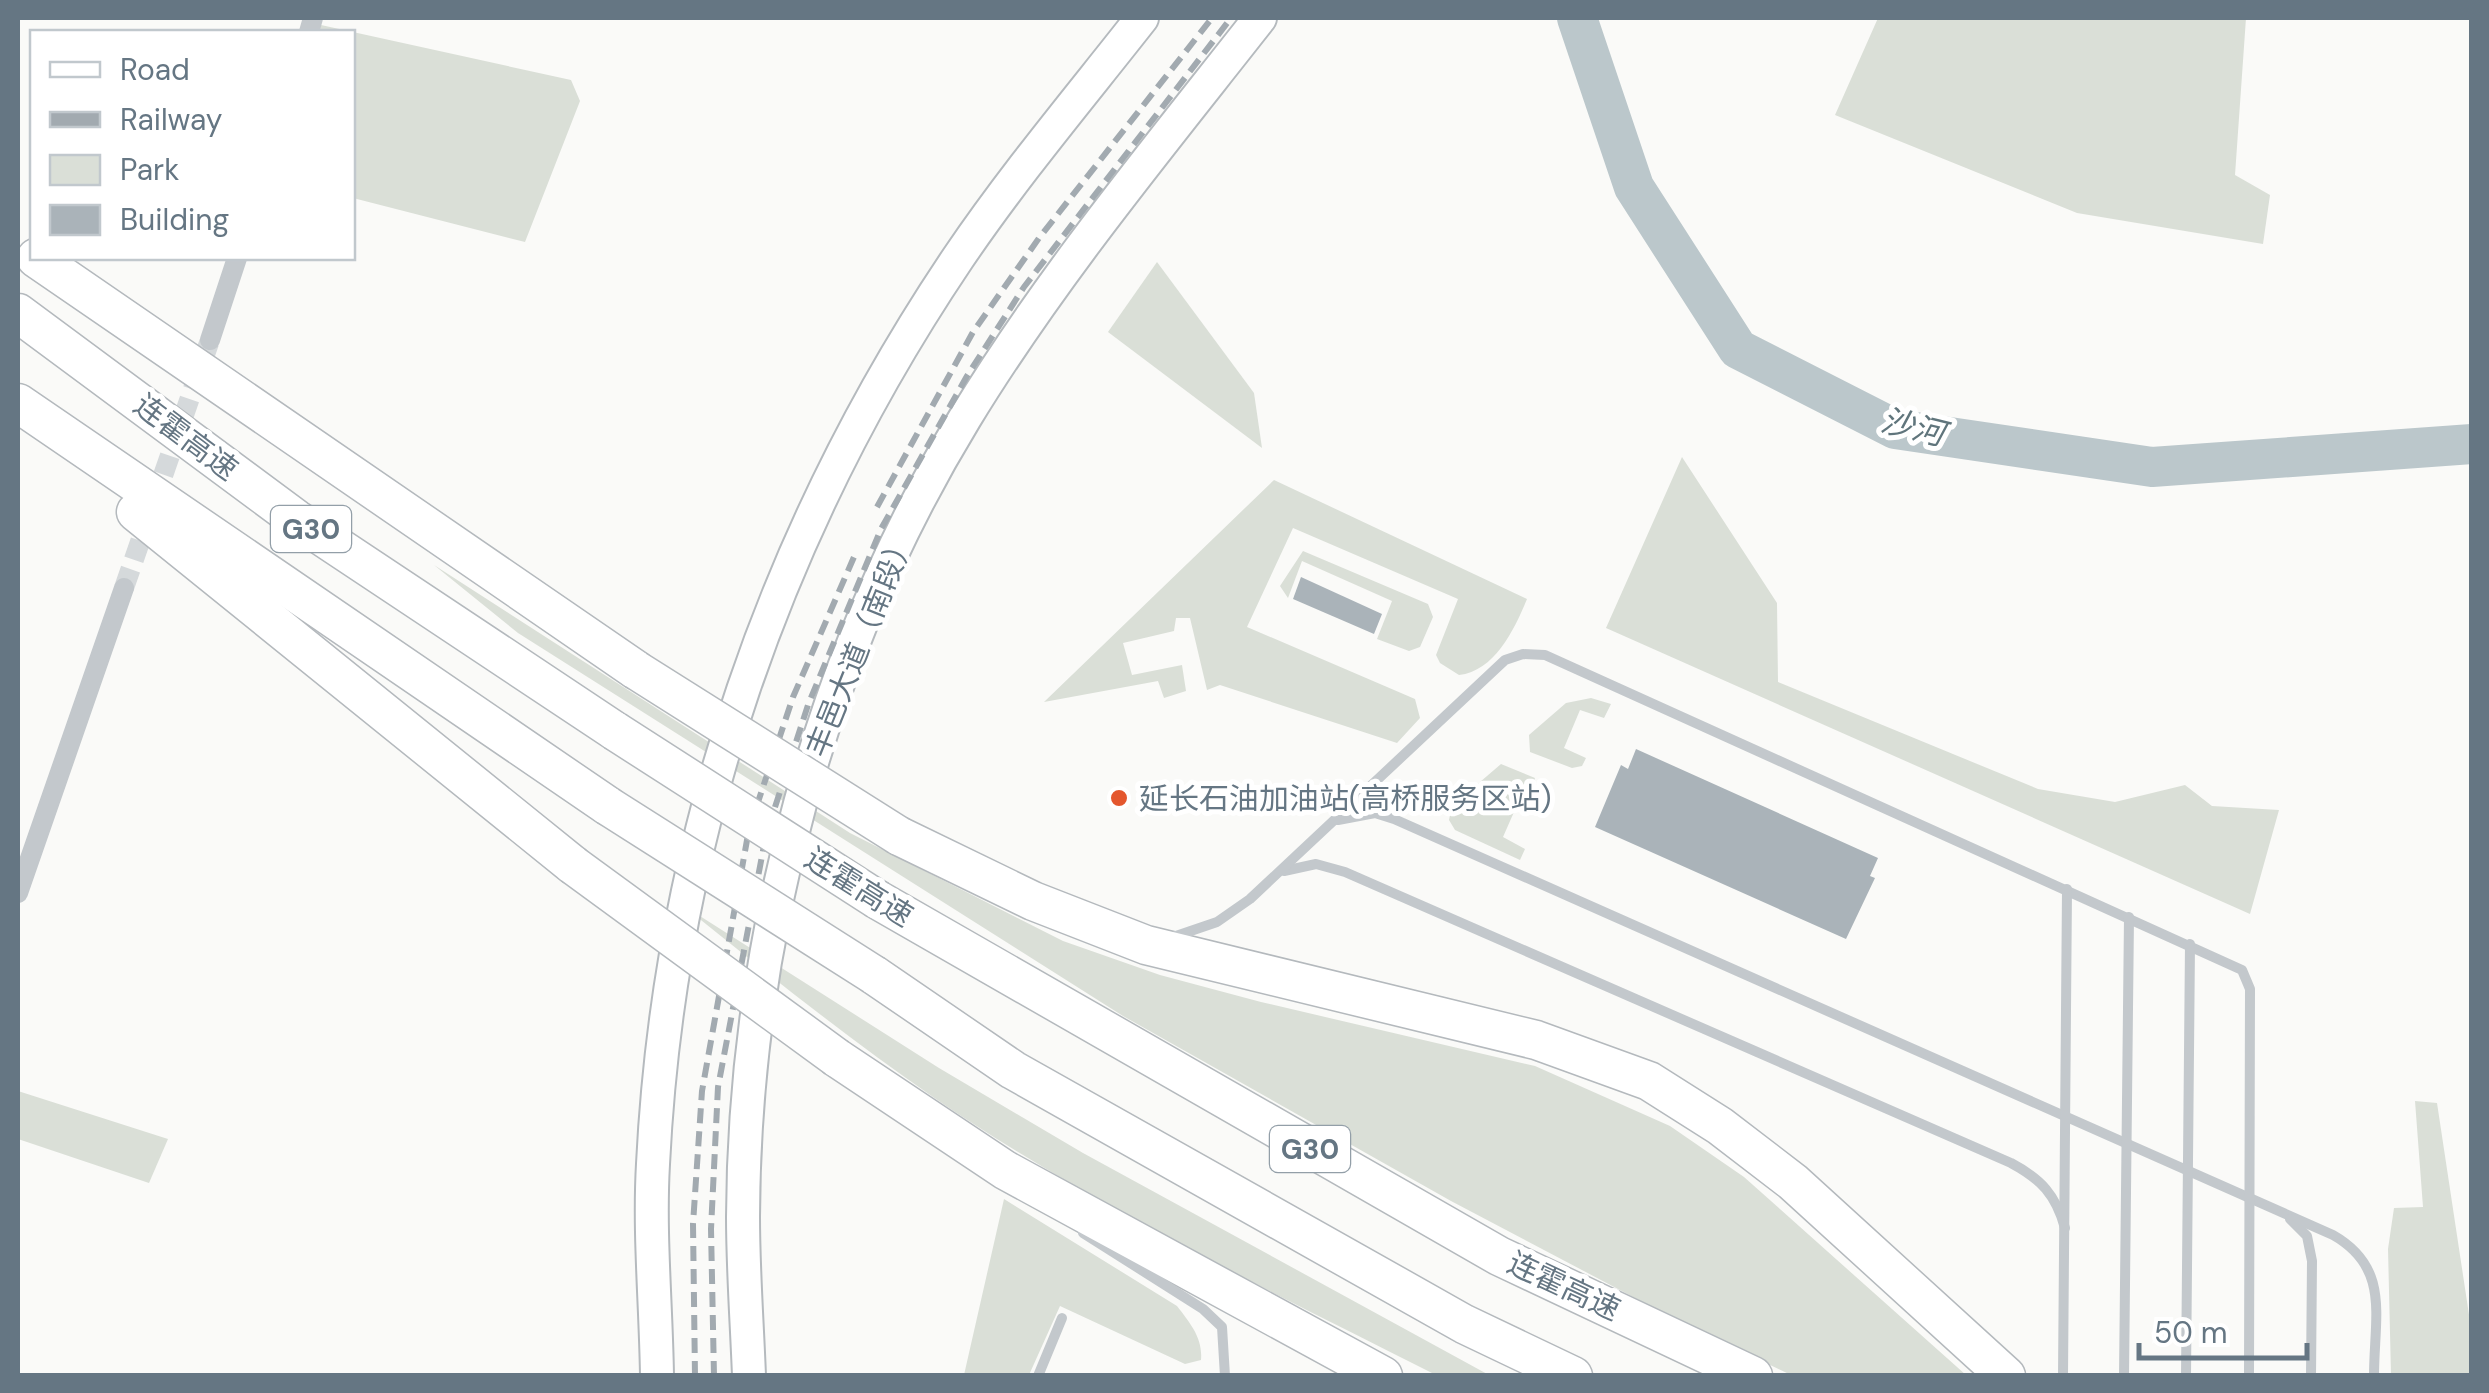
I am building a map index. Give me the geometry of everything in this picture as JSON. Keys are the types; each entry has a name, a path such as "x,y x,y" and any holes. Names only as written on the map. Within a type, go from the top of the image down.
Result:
{"highway":[{"path":"40,260 636,670 900,836 1033,901 1121,935 1536,1040 1650,1081 1720,1126 1792,1182 2006,1376"},
{"name":"连霍高速","path":"18,312 296,519 615,732 878,900 1499,1256 1753,1376"},
{"name":"G30","path":"18,402 608,806 874,975 1014,1070 1464,1324 1573,1376"},
{"path":"18,416 573,865 837,1058 964,1142 1264,1314 1383,1376"}],"main road":[{"path":"657,1376 653,1166 666,1020 712,777 769,614 815,504 907,339 1012,182 1142,18"},
{"name":"丰邑大道（南段）","path":"749,1376 743,1215 755,1046 782,869 823,728 919,499 964,420 1062,274 1251,30"}],"street":[{"path":"210,340 235,260"},
{"path":"18,894 124,588"}],"lane":[{"path":"1121,935 1160,940 1217,922 1282,871 1504,660 1523,654 1545,655 2242,970 2250,989 2249,1376"},
{"path":"1330,823 1352,814 1375,813 1394,819 2355,1248 2369,1264 2374,1285 2374,1376"},
{"path":"1282,871 1316,864 1345,872 2011,1163 2038,1177 2058,1203 2065,1228"},
{"path":"2063,1376 2066,889"},
{"path":"2124,1376 2129,916"},
{"path":"2186,1376 2190,944"},
{"path":"964,1142 991,1172 1047,1209"},
{"path":"2286,1215 2307,1236 2312,1261 2311,1376"},
{"path":"1075,1228 1203,1309 1222,1326 1225,1376"},
{"path":"1038,1376 1062,1318"}],"green space":[{"path":"1878,18 2246,18 2235,175 2270,195 2263,244 2077,213 1835,115"},
{"path":"355,32 571,80 580,101 525,242 355,199"},
{"path":"1157,262 1254,393 1262,448 1108,332"},
{"path":"1682,457 1777,603 1778,682 2038,789 2115,802 2185,785 2212,806 2279,810 2250,914 1606,628"},
{"path":"1274,480 1527,599 1502,646 1483,666 1459,675 1440,663 1436,655 1458,599 1293,528 1247,627 1415,699 1420,718 1397,743 1220,685 1207,690 1190,618 1176,618 1174,631 1123,643 1132,675 1182,665 1186,691 1164,698 1158,681 1044,702"},
{"path":"1303,551 1428,604 1433,617 1420,647 1409,651 1377,639 1392,601 1302,561 1288,598 1280,586"},
{"path":"434,565 850,833 1063,941 1160,975 1261,1002 1535,1066 1670,1126 1744,1177 1966,1375 1791,1375 1673,1318 1451,1201 1123,1016 518,633"},
{"path":"1591,698 1611,704 1604,718 1580,710 1564,748 1586,758 1582,766 1572,768 1530,752 1529,735 1566,703"},
{"path":"1501,764 1535,778 1531,789 1525,787 1503,837 1525,849 1520,860 1455,830 1449,820 1452,806"},
{"path":"681,904 939,1068 1083,1153 1489,1375 1436,1375 1180,1244 1054,1174 901,1074"},
{"path":"18,1091 168,1139 149,1183 18,1139"},
{"path":"2415,1101 2437,1103 2471,1328 2471,1375 2391,1375 2388,1249 2394,1208 2423,1207"},
{"path":"1004,1199 1177,1306 1198,1338 1201,1360 1185,1364 1060,1306 1029,1375 964,1375"}],"building":[{"path":"1301,577 1382,614 1374,634 1293,599"},
{"path":"1636,749 1878,858 1870,876 1875,878 1846,939 1595,827 1621,765 1628,769"}],"waterway":[{"name":"沙河","path":"1577,18 1634,187 1738,349 1895,429 2152,467 2472,444"}],"tunnel":[{"path":"124,588 210,340"}],"railway":[{"path":"877,507 973,332 1039,238 1212,18"},
{"path":"714,1376 711,1229 718,1087 766,835 808,705 881,529 967,376 1024,287 1231,18"},
{"path":"695,1376 693,1224 702,1091 749,829 793,697 854,557"}],"place":[{"name":"延长石油加油站(高桥服务区站)","path":"1119,798"}]}
